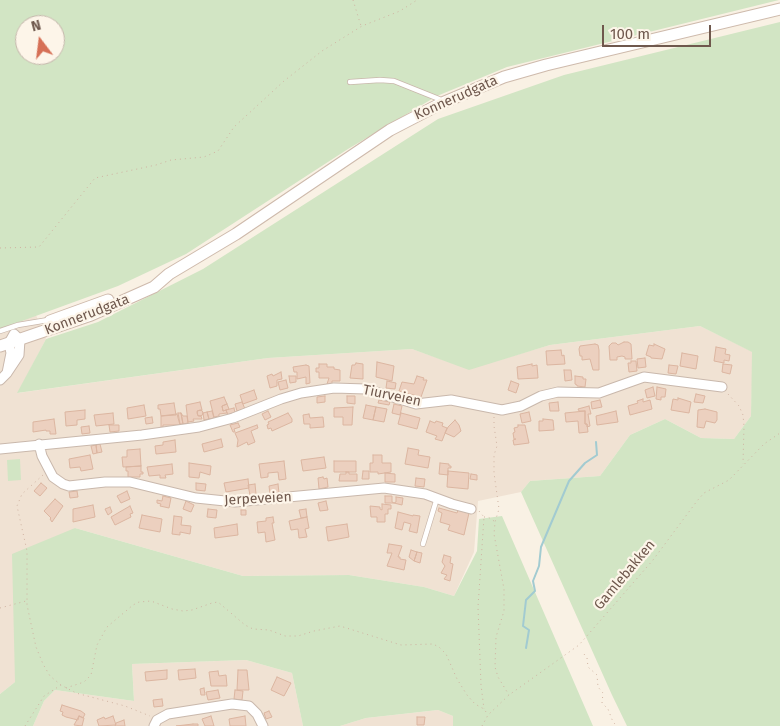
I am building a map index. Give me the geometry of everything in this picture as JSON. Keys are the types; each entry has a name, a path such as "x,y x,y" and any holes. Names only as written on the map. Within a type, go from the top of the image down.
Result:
{"main road":[{"name":"Konnerudgata","path":"9,340 113,306 154,286 169,274 236,234 390,130 442,103 504,77 546,65 780,9"},
{"name":"Konnerudgata","path":"9,340 169,274"}],"street":[{"path":"0,380 7,373 11,353 9,340"},
{"name":"Tiurveien","path":"0,450 199,427 233,418 300,393 334,388 366,390 416,404 451,400 507,410 541,396 558,392 599,393 644,377 722,387"},
{"path":"39,444 49,472"},
{"name":"Jerpeveien","path":"49,472 58,481 69,486 105,482 130,482 196,498 222,502 260,501 384,488 414,491 471,509"},
{"path":"156,723 168,714 239,704 253,709 263,726"}],"lane":[{"path":"350,82 380,80 394,82 439,99 442,103"},
{"path":"0,331 18,325 55,320"},
{"path":"423,544 437,498"}],"path":[{"path":"353,0 362,26"},
{"path":"0,248 39,247 95,178 171,160 204,157 218,150 234,127 284,81 322,51 362,26 400,12 417,0"},
{"path":"722,387 743,415 743,466"},
{"path":"495,409 494,426 497,446 494,455 494,473 499,509 494,534 504,589 503,619 496,637 496,667 498,677 509,695"},
{"name":"Gamlebakken","path":"482,726 488,715 509,695 579,645 653,560 704,493 729,480 764,444 780,432"},
{"path":"49,472 28,487 18,502 17,512 27,551 27,601 39,656 50,676 66,688 88,698 125,706 156,723"},
{"path":"488,715 484,708 478,630 479,575 484,517 488,517 495,522"},
{"path":"0,608 27,601"},
{"path":"66,688 84,682 91,675 97,646 107,627 133,605 139,602 151,601 183,611 218,602 253,629 270,630 285,636 298,636 340,626 401,645 433,644 446,654 457,679 467,695 475,704 484,708"},
{"path":"584,654 587,658 588,667 596,675 598,687 603,693 602,702 608,709 616,726"},
{"path":"24,726 44,696 61,685"}],"shaded area":[{"path":"36,315 46,339 18,393 268,358 412,349 469,369 550,345 700,326 753,352 751,416 734,439 701,438 665,419 630,435 600,476 530,481 521,492 478,501 474,552 454,596 424,587 349,575 243,576 75,528 15,638 15,682 0,694 0,329"},
{"path":"246,660 292,673 303,726 33,726 44,701 55,690 134,701 132,664"},
{"path":"438,710 453,716 453,726 340,726 366,718"}],"green space":[{"path":"0,0 779,0 507,67 437,96 348,149 186,254 118,286 0,329"},
{"path":"780,22 780,726 627,726 521,492 530,481 600,476 630,435 665,419 701,438 734,439 751,416 752,352 700,326 550,345 469,370 412,349 268,358 17,393 46,339 98,322 203,269 438,119 564,75"},
{"path":"20,459 21,480 8,481 7,460"},
{"path":"502,516 593,726 453,726 453,716 438,710 366,718 340,726 303,726 292,673 246,660 132,664 134,701 55,690 44,701 33,726 0,726 0,694 15,682 12,554 75,528 243,576 349,575 424,587 454,596 477,551 479,519"}],"building":[{"path":"624,342 631,344 632,359 625,359 622,356 617,357 617,360 610,360 609,346 612,343 618,345"},
{"path":"654,344 665,349 662,359 651,358 646,355 649,345 654,346"},
{"path":"598,345 599,350 599,370 593,370 590,359 582,360 582,356 580,356 580,346"},
{"path":"716,347 726,349 725,354 730,355 729,361 724,360 724,363 714,361"},
{"path":"561,350 562,356 564,355 565,364 547,365 546,351"},
{"path":"682,353 698,356 696,369 680,366"},
{"path":"645,358 646,367 638,368 637,359"},
{"path":"631,361 636,361 637,371 629,372 628,363 631,363"},
{"path":"377,362 394,366 392,381 376,377"},
{"path":"356,363 363,364 363,379 350,378 352,365"},
{"path":"319,364 327,364 327,367 334,367 334,369 340,370 340,381 332,381 332,384 327,384 329,378 319,378 319,372 316,372 316,368 319,368"},
{"path":"532,364 532,366 537,365 538,378 518,379 517,367"},
{"path":"723,364 732,365 730,374 722,372"},
{"path":"669,365 678,366 676,374 668,373"},
{"path":"309,366 310,383 306,384 306,377 297,379 297,372 294,372 293,367"},
{"path":"564,370 571,370 572,380 565,381"},
{"path":"281,372 282,379 277,380 277,386 270,388 267,376 272,374 273,376"},
{"path":"289,376 296,376 296,382 290,383"},
{"path":"417,376 427,380 421,397 399,391 402,382 414,384"},
{"path":"575,376 586,379 585,387 575,384"},
{"path":"286,380 288,388 280,390 278,382"},
{"path":"387,381 396,383 395,389 386,388"},
{"path":"511,381 519,384 516,393 508,390"},
{"path":"653,387 655,396 647,398 645,390"},
{"path":"657,387 666,389 665,397 661,397 661,400 656,399"},
{"path":"254,390 257,399 243,404 240,395"},
{"path":"696,394 705,396 703,403 694,402"},
{"path":"325,396 325,402 317,403 317,397"},
{"path":"347,396 355,396 355,404 347,403"},
{"path":"224,397 227,404 222,406 223,411 226,410 227,413 214,417 210,401"},
{"path":"678,398 691,402 689,413 671,410 673,399 678,400"},
{"path":"643,399 643,402 650,400 652,409 630,415 628,406 638,403 637,401"},
{"path":"379,400 390,402 389,405 378,403"},
{"path":"600,400 602,407 592,409 591,402"},
{"path":"200,402 202,410 197,411 198,416 201,416 202,419 193,419 194,421 188,422 186,405"},
{"path":"242,402 245,409 237,411 235,404"},
{"path":"558,402 559,411 550,411 549,403"},
{"path":"174,403 176,415 161,416 158,405"},
{"path":"227,404 229,409 223,411 222,406"},
{"path":"394,404 402,406 400,415 392,413"},
{"path":"144,405 146,416 128,419 127,408"},
{"path":"366,405 376,407 373,420 363,418"},
{"path":"589,406 591,414 588,414 590,426 587,427 587,424 585,424 585,411 579,411 578,409"},
{"path":"353,407 352,425 343,425 343,417 334,417 334,408"},
{"path":"376,407 387,409 384,422 373,420"},
{"path":"234,408 235,413 228,415 226,410"},
{"path":"705,409 717,412 717,420 715,423 706,421 704,428 697,427 698,410"},
{"path":"85,410 85,419 77,420 77,425 66,426 65,412"},
{"path":"200,410 203,413 200,416 197,413"},
{"path":"212,411 214,418 209,419 207,412"},
{"path":"268,411 271,417 265,420 262,414"},
{"path":"585,411 585,424 587,424 588,432 579,433 578,421 566,422 565,413"},
{"path":"616,411 618,422 597,425 596,416"},
{"path":"207,412 209,419 204,420 203,413"},
{"path":"529,412 531,421 522,423 520,414"},
{"path":"113,413 114,424 96,426 94,415"},
{"path":"178,413 181,413 183,424 180,424"},
{"path":"181,413 183,416 187,416 188,423 183,424"},
{"path":"288,413 292,422 272,431 271,428 268,429 268,422"},
{"path":"401,413 420,418 417,429 398,424"},
{"path":"177,414 180,425 163,425 161,428 161,416"},
{"path":"309,414 310,418 323,417 324,427 310,428 310,424 304,424 303,415"},
{"path":"152,417 153,423 146,424 145,418"},
{"path":"54,419 56,434 50,434 50,431 46,430 33,432 33,422"},
{"path":"543,419 553,420 554,430 539,431 539,421 543,421"},
{"path":"455,420 461,431 454,437 445,433"},
{"path":"430,421 443,423 442,426 447,428 442,441 435,439 437,436 426,432"},
{"path":"238,423 240,427 234,429 235,432 233,432 230,425"},
{"path":"109,425 119,425 119,431 110,432"},
{"path":"257,425 258,428 251,431 255,442 248,445 247,442 237,447 238,440 235,433"},
{"path":"518,425 525,425 529,443 514,445 513,440 516,439 514,439 514,428 518,427"},
{"path":"89,426 90,433 82,434 81,427"},
{"path":"221,439 223,447 204,452 202,444"},
{"path":"175,440 176,452 156,454 155,446 163,445 163,442"},
{"path":"100,444 102,452 97,453 96,445"},
{"path":"96,445 97,453 93,454 91,446"},
{"path":"408,448 419,450 418,455 430,457 428,468 405,464"},
{"path":"140,449 141,466 123,467 122,457 127,457 127,450"},
{"path":"90,455 93,469 81,471 80,467 70,468 69,459"},
{"path":"373,455 382,455 382,463 391,463 391,472 378,474 378,472 370,472 370,463 373,463"},
{"path":"324,457 326,468 303,471 301,460"},
{"path":"284,461 286,479 279,480 278,472 268,473 268,477 261,478 259,464"},
{"path":"334,461 356,461 356,472 334,472"},
{"path":"189,463 211,466 210,475 200,472 199,478 189,477"},
{"path":"440,463 451,466 451,468 448,468 448,475 439,474"},
{"path":"172,464 173,474 165,475 166,478 160,478 160,475 149,476 147,467"},
{"path":"141,466 143,474 140,474 140,477 128,477 126,467"},
{"path":"363,471 369,471 369,479 362,479"},
{"path":"448,471 469,473 468,489 447,487"},
{"path":"346,472 357,474 357,481 339,481 340,474 346,474"},
{"path":"385,473 395,474 395,482 385,482"},
{"path":"471,474 477,475 477,480 470,479"},
{"path":"323,477 324,479 327,478 328,487 319,489 318,478"},
{"path":"416,478 425,479 424,487 415,486"},
{"path":"248,479 249,488 226,492 224,483"},
{"path":"41,483 47,488 40,496 34,491"},
{"path":"196,483 206,484 205,491 196,490"},
{"path":"255,484 256,494 250,495 248,485"},
{"path":"278,484 279,493 270,494 269,486"},
{"path":"77,491 78,497 70,498 69,492"},
{"path":"127,491 130,499 121,503 117,496"},
{"path":"163,496 171,498 169,508 160,506 161,504 157,503 157,500 162,501"},
{"path":"385,496 392,496 392,502 394,503 385,503"},
{"path":"396,497 403,498 402,505 394,503 396,502"},
{"path":"55,499 63,506 52,522 51,518 44,511"},
{"path":"186,501 194,505 191,512 183,509"},
{"path":"326,501 328,510 320,511 318,503"},
{"path":"382,504 391,505 391,509 388,509 388,514 385,514 385,522 377,522 377,517 371,517 370,506 380,507 382,510"},
{"path":"93,505 95,517 73,522 73,509"},
{"path":"130,506 133,513 130,514 131,517 115,525 111,517"},
{"path":"110,507 112,512 108,515 105,509"},
{"path":"439,508 457,513 458,510 469,513 464,535 448,530 450,525 440,522 442,513 438,511"},
{"path":"208,509 217,510 216,518 207,517"},
{"path":"306,509 307,517 301,518 299,510"},
{"path":"241,510 246,510 246,515 241,515"},
{"path":"398,512 420,516 417,533 409,531 411,524 404,522 402,530 395,528"},
{"path":"142,515 162,519 160,532 139,528"},
{"path":"174,516 182,517 181,525 191,526 190,534 180,532 180,535 172,534"},
{"path":"273,517 274,523 272,523 275,540 266,542 265,532 258,533 257,522 266,521 266,518"},
{"path":"307,517 309,528 305,529 307,537 299,538 298,529 291,530 289,521"},
{"path":"237,524 238,535 215,538 214,528"},
{"path":"347,524 349,537 328,541 326,527"},
{"path":"389,544 402,546 398,557 406,560 404,570 387,566 392,553 387,553"},
{"path":"411,550 417,552 414,561 409,557"},
{"path":"417,552 422,553 420,563 414,561"},
{"path":"444,555 451,557 450,563 453,564 450,581 444,579 447,575 441,573 445,566 442,562"},
{"path":"195,669 196,678 179,680 178,670"},
{"path":"167,670 167,679 146,681 145,672"},
{"path":"238,670 247,670 249,690 237,690"},
{"path":"218,671 219,676 226,675 227,686 211,686 209,672"},
{"path":"277,677 291,683 284,696 271,690"},
{"path":"204,688 205,695 201,695 200,689"},
{"path":"218,690 220,698 208,700 206,692"},
{"path":"235,690 243,691 242,700 234,699"},
{"path":"162,699 163,706 154,707 153,700"},
{"path":"62,705 81,711 85,714 83,718 79,716 78,720 62,715 63,712 60,711"},
{"path":"269,711 272,717 266,719 264,713"},
{"path":"79,716 84,718 82,726 74,725"},
{"path":"113,716 116,725 99,726 97,720"},
{"path":"211,716 214,726 205,726 202,719"},
{"path":"245,716 246,726 230,726 229,719"},
{"path":"417,717 425,717 424,725 417,725"},
{"path":"124,720 125,726 115,726 116,723"},
{"path":"198,724 198,726 176,726"}],"waterway":[{"path":"526,648 529,630 523,626 526,600 535,591 533,581 539,566 541,547 569,481 585,463 597,455 596,442"}]}
